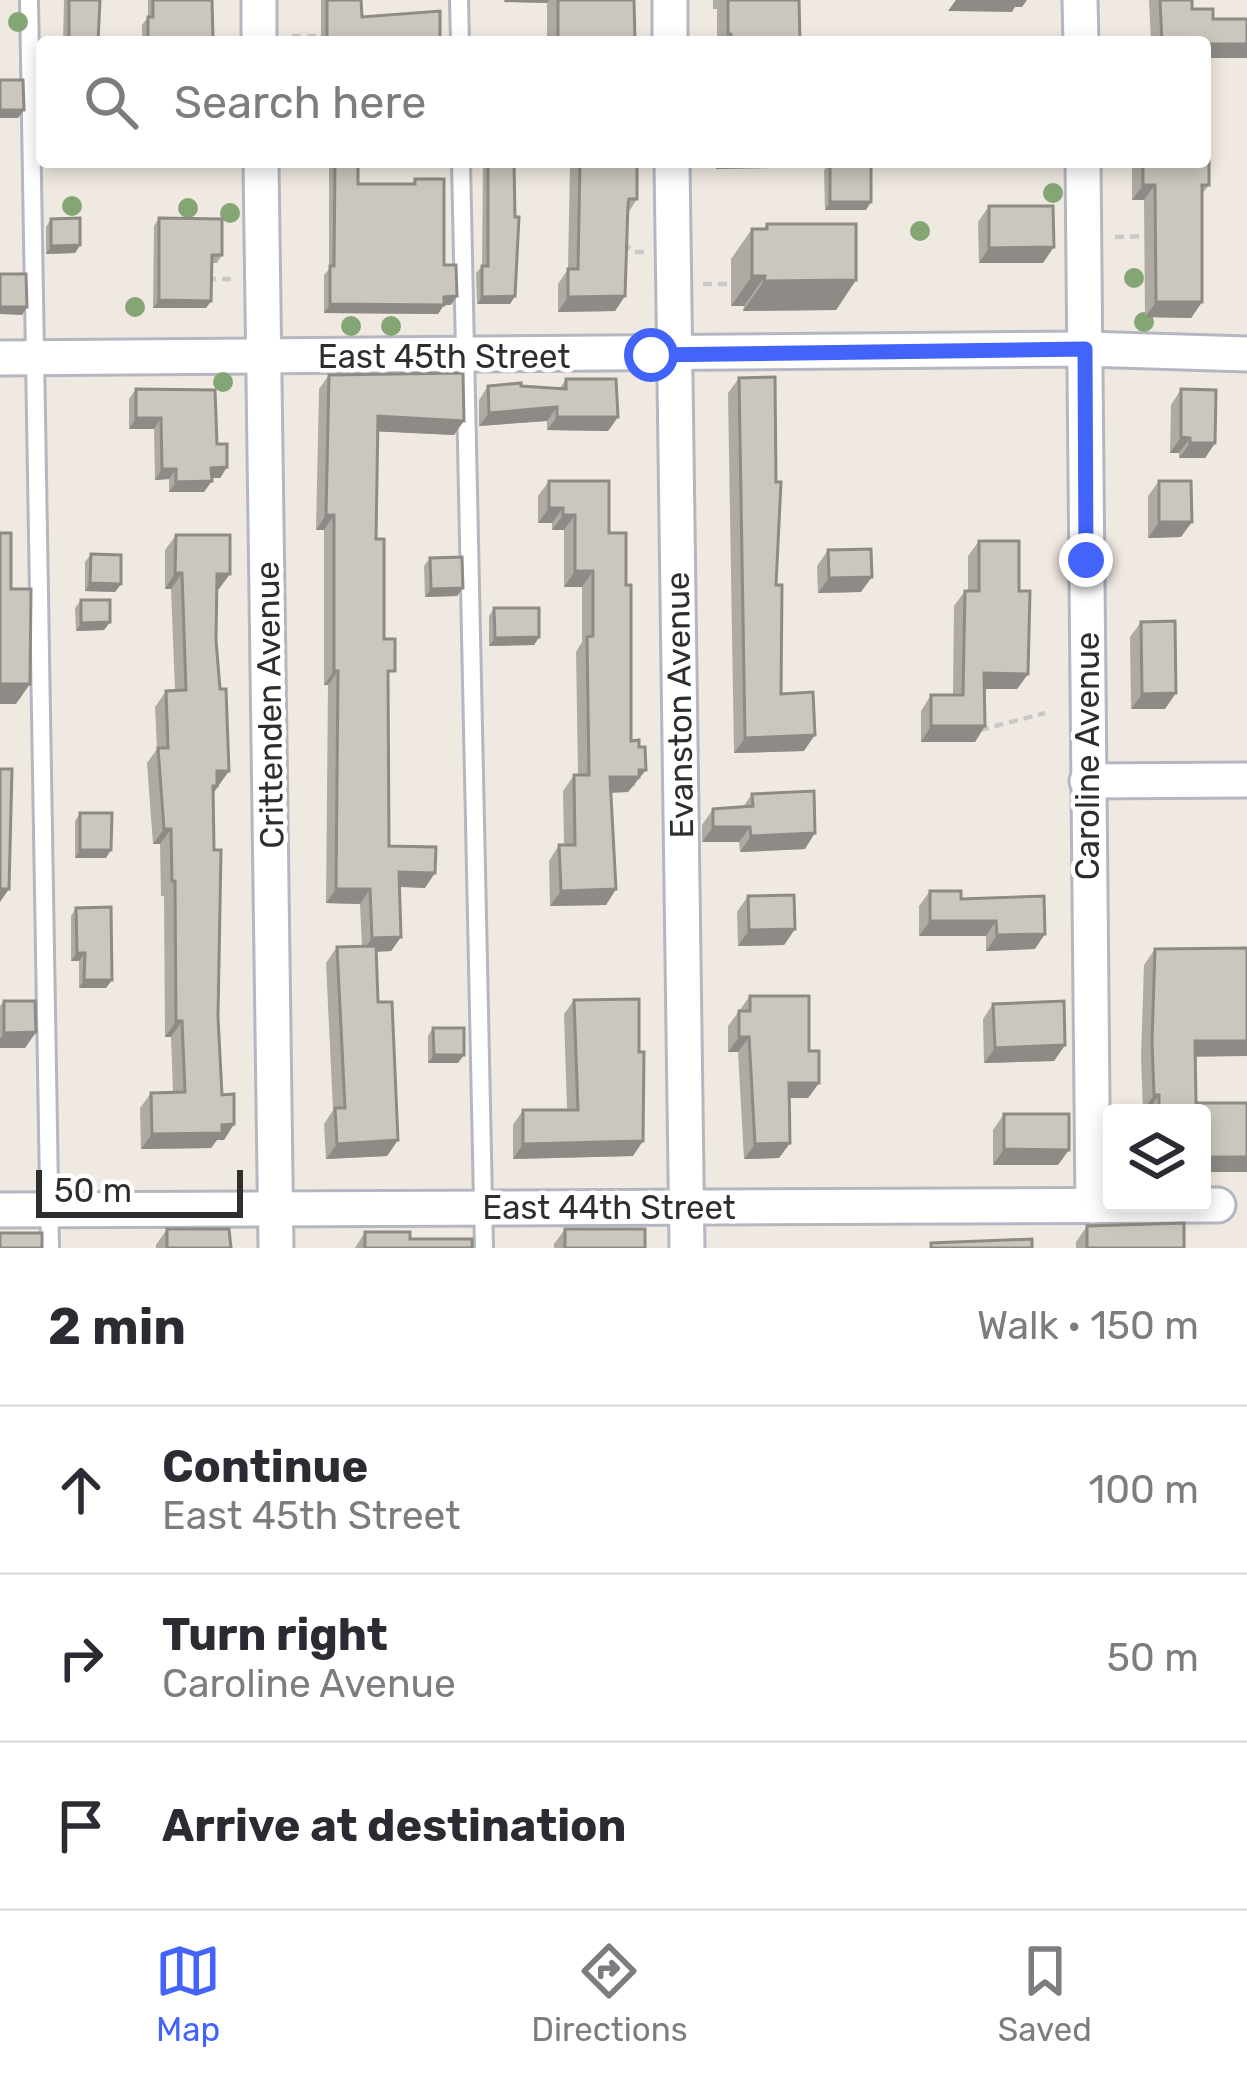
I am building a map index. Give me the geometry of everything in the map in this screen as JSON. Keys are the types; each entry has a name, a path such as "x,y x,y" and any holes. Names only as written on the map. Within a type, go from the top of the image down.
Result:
{"street":[{"path":"259,0 269,36"},
{"path":"670,0 670,36"},
{"path":"1080,0 1081,36"},
{"name":"Crittenden Avenue","path":"261,168 276,1248"},
{"name":"Evanston Avenue","path":"672,168 687,1248"},
{"name":"Caroline Avenue","path":"1083,168 1093,1206"},
{"name":"East 45th Street","path":"0,358 1085,349 1247,354"},
{"path":"1087,781 1247,780"},
{"name":"East 44th Street","path":"0,1210 1218,1205"}],"lane":[{"path":"29,0 50,1248"},
{"path":"459,0 460,36"},
{"path":"461,168 484,1248"}],"path":[{"path":"1112,237 1145,236"},
{"path":"618,242 634,252 650,253"},
{"path":"206,279 238,279"},
{"path":"698,284 731,284"},
{"path":"974,731 1045,713"}],"building":[{"path":"69,0 100,0 98,36 69,36"},
{"path":"153,0 212,0 213,36 148,36 148,17 153,17"},
{"path":"327,0 361,0 362,17 440,11 440,36 327,36"},
{"path":"558,0 634,0 635,36 558,36"},
{"path":"728,0 799,0 800,36 728,34"},
{"path":"1160,0 1192,0 1192,9 1213,9 1213,19 1247,19 1247,44 1211,44 1211,36 1162,36"},
{"path":"0,80 23,80 24,110 0,110"},
{"path":"335,168 358,168 358,184 444,179 444,265 456,265 457,296 444,297 444,305 330,304 330,266 334,266"},
{"path":"488,168 514,168 515,217 519,217 515,296 482,297 482,266 488,266"},
{"path":"580,168 637,168 637,199 629,199 628,204 625,296 568,297 568,269 578,269"},
{"path":"830,168 871,168 871,202 830,202"},
{"path":"1143,168 1209,168 1209,185 1202,185 1202,302 1156,302 1155,185 1143,185"},
{"path":"989,206 1053,206 1054,247 989,248"},
{"path":"80,218 80,245 51,246 51,219"},
{"path":"159,218 222,219 222,255 212,255 211,301 159,300"},
{"path":"767,224 856,224 856,280 764,281 765,276 752,276 752,229 767,229"},
{"path":"0,274 26,274 27,307 0,307"},
{"path":"463,373 464,421 378,416 376,539 384,539 384,639 395,639 395,671 388,671 389,846 436,847 435,873 399,872 401,937 372,938 370,889 336,889 338,671 334,671 334,515 326,515 329,375"},
{"path":"775,377 776,482 781,482 776,585 782,585 781,694 813,692 815,735 745,738 739,378"},
{"path":"566,379 616,379 618,417 557,417 557,407 489,413 488,386 521,383 566,389"},
{"path":"136,389 215,390 217,444 227,444 227,467 211,468 212,481 176,482 176,469 162,469 161,418 136,418"},
{"path":"1181,389 1216,390 1215,443 1190,443 1190,438 1181,437"},
{"path":"549,481 609,481 609,533 626,533 626,585 631,585 631,741 639,740 639,747 645,747 646,770 639,770 639,777 610,777 616,889 561,891 559,845 575,845 574,775 589,775 587,637 593,636 593,571 575,571 575,515 563,515 563,508 549,508"},
{"path":"1159,481 1191,481 1192,522 1159,522"},
{"path":"0,533 11,533 11,589 31,589 30,684 0,684"},
{"path":"176,535 230,535 230,574 217,574 216,640 220,689 226,689 229,771 217,771 217,786 213,786 214,850 221,850 218,1017 222,1095 234,1094 234,1124 222,1125 222,1133 152,1134 151,1093 185,1092 182,1021 176,1021 171,829 164,829 158,748 168,748 166,691 186,690"},
{"path":"979,541 1019,541 1019,591 1030,591 1028,674 984,673 985,726 931,726 931,695 963,695 965,591 979,591"},
{"path":"871,549 872,577 829,578 828,550"},
{"path":"91,554 121,555 121,584 90,583"},
{"path":"462,557 463,588 431,589 430,558"},
{"path":"81,600 110,600 110,622 81,623"},
{"path":"494,608 539,608 539,637 495,638"},
{"path":"1175,621 1176,693 1142,694 1141,622"},
{"path":"0,769 12,769 9,889 0,889"},
{"path":"814,791 815,833 751,836 750,827 713,827 713,809 753,806 752,794"},
{"path":"80,813 112,813 111,850 80,850"},
{"path":"930,891 961,891 961,899 1044,896 1045,934 997,935 996,921 930,921"},
{"path":"794,895 795,929 749,930 748,896"},
{"path":"111,907 112,980 84,980 85,953 77,953 76,908"},
{"path":"376,946 378,1002 392,1002 398,1140 337,1144 335,1108 345,1108 337,947"},
{"path":"1247,948 1247,1041 1195,1041 1196,1103 1247,1103 1247,1157 1211,1157 1211,1104 1159,1104 1159,1095 1154,1095 1155,949"},
{"path":"750,996 809,996 809,1051 819,1051 819,1083 789,1083 790,1143 755,1144 749,1037 739,1037 739,1011 750,1011"},
{"path":"639,999 643,1141 523,1144 523,1110 578,1110 574,1000"},
{"path":"4,1001 35,1001 36,1032 4,1033"},
{"path":"1064,1001 1065,1045 995,1048 993,1004"},
{"path":"433,1028 464,1028 464,1055 434,1055"},
{"path":"1004,1114 1069,1114 1069,1150 1004,1149"},
{"path":"1184,1223 1184,1248 1087,1248 1087,1226"},
{"path":"167,1229 229,1229 231,1248 167,1248"},
{"path":"565,1229 645,1229 645,1248 565,1248"},
{"path":"365,1232 410,1232 410,1239 472,1239 472,1248 365,1248"},
{"path":"0,1233 42,1233 42,1248 0,1248"},
{"path":"1032,1239 1032,1248 931,1248 931,1243"}],"route":[{"path":"651,355 1085,349 1086,560"}]}
